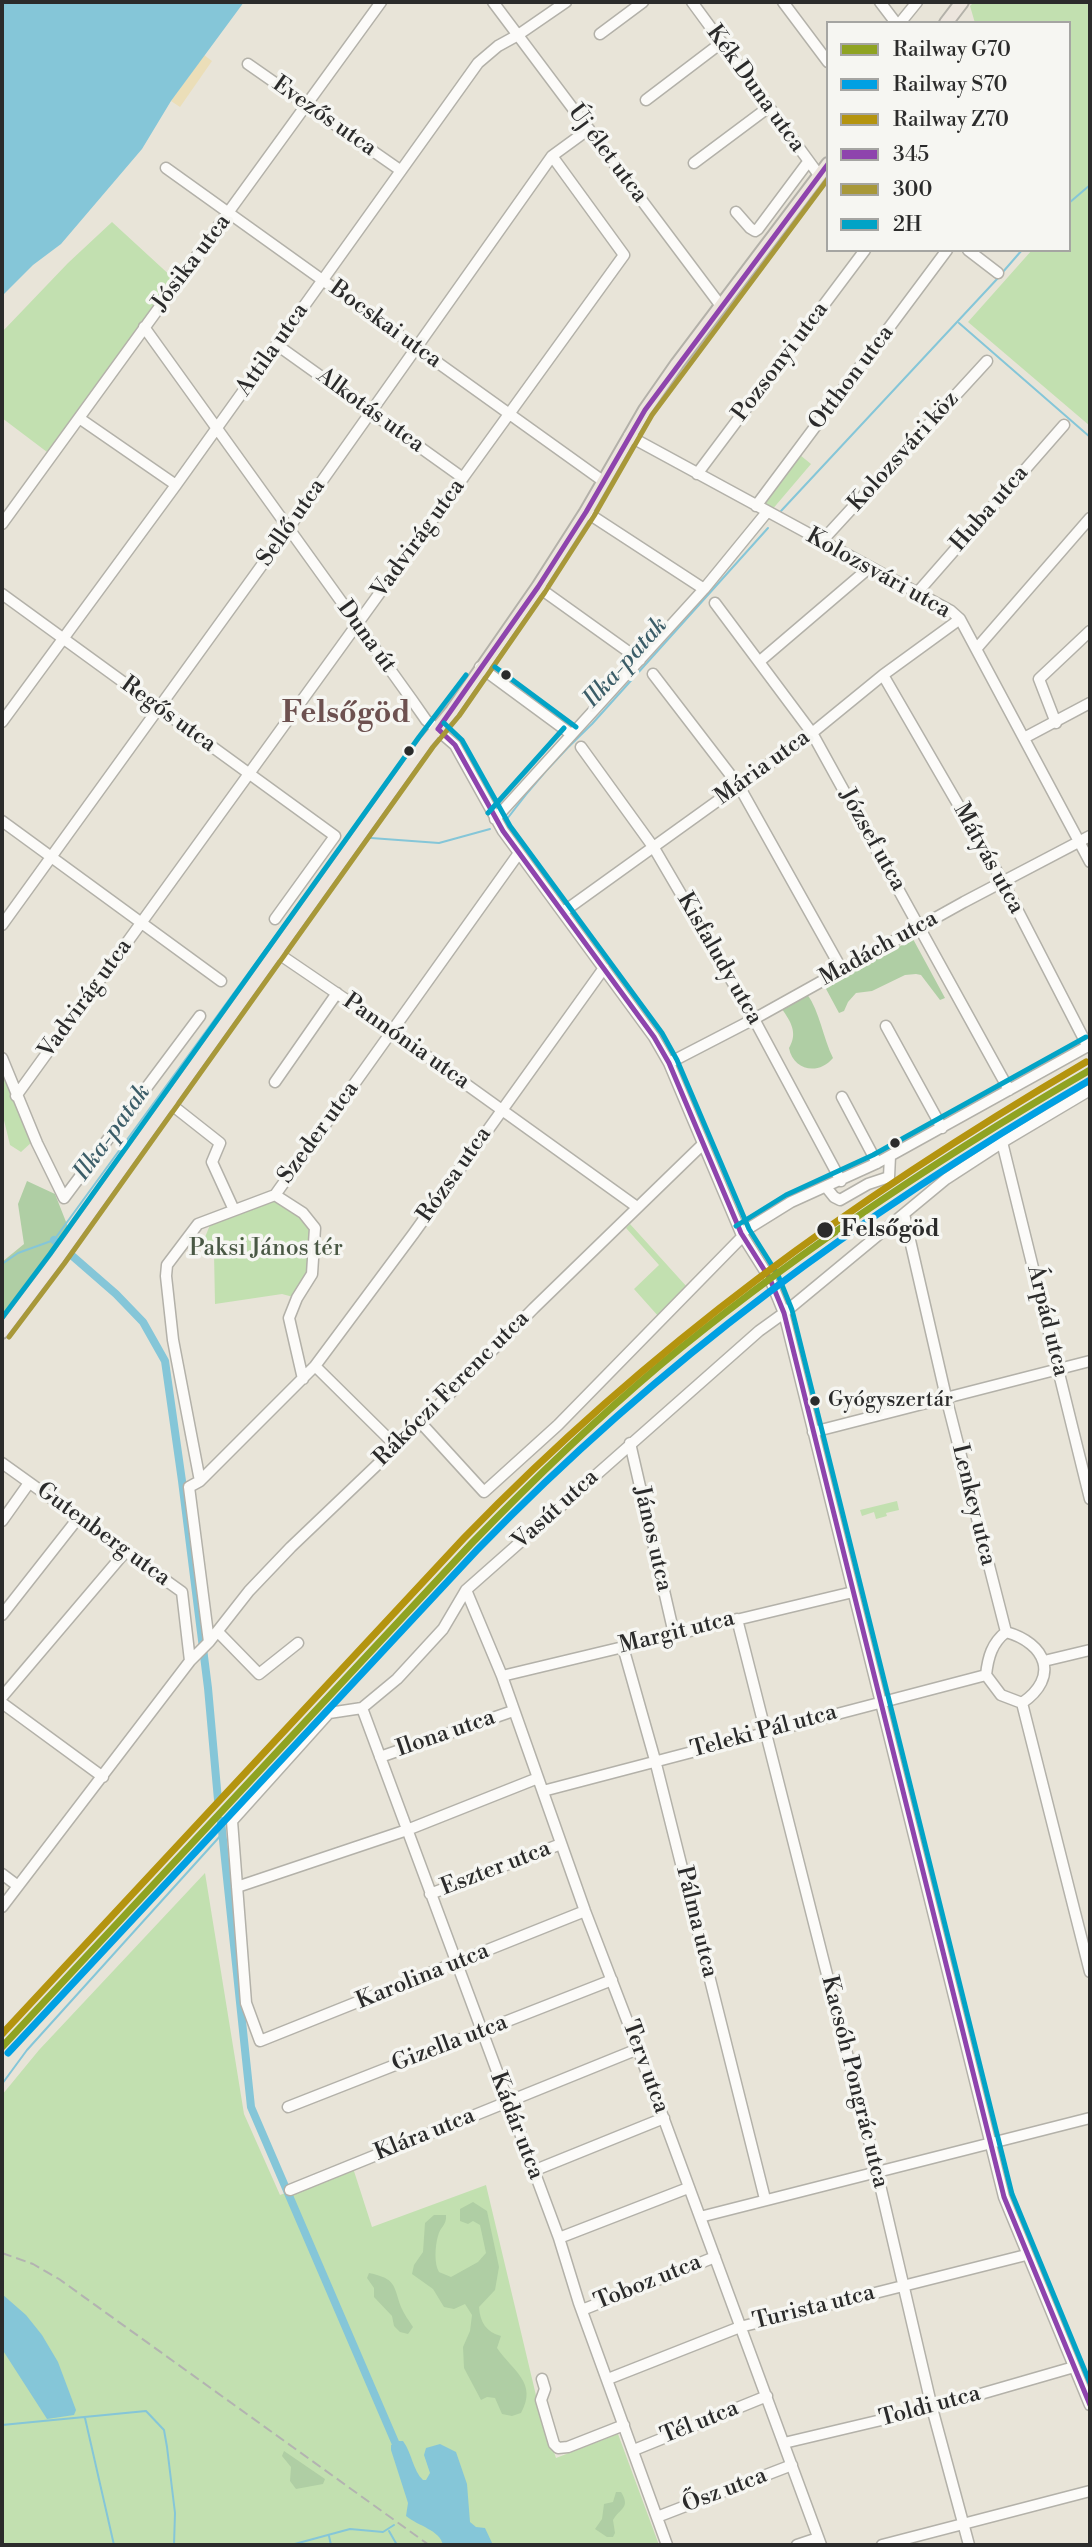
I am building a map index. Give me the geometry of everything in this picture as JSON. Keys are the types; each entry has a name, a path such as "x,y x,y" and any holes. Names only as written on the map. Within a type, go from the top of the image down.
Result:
{"main road":[{"path":"948,21 962,2"},
{"path":"2,1332 65,1248 426,742 438,729 538,587 586,512 629,436 677,364 826,166"}],"street":[{"name":"Jósika utca","path":"2,524 381,2"},
{"name":"Új élet utca","path":"493,2 721,306"},
{"name":"Attila utca","path":"2,722 217,429 478,62 566,2"},
{"path":"600,34 643,2"},
{"name":"Kék Duna utca","path":"692,2 819,175"},
{"path":"783,2 826,59"},
{"path":"880,2 896,21"},
{"path":"900,21 917,2"},
{"path":"646,100 721,43"},
{"name":"Evezős utca","path":"248,64 400,170"},
{"path":"694,163 769,107"},
{"name":"Sellő utca","path":"2,925 289,529 552,156 589,129"},
{"name":"Vadvirág utca","path":"16,1096 624,256 552,156"},
{"path":"736,212 750,228 755,231 758,229 808,162"},
{"name":"Bocskai utca","path":"166,168 603,481"},
{"name":"Pozsonyi utca","path":"697,474 864,252"},
{"name":"Otthon utca","path":"756,506 946,252"},
{"path":"971,252 998,273"},
{"name":"Duna út","path":"144,327 426,720 455,745 499,825 654,1037 669,1063 742,1234 767,1275 784,1313 1004,2197 1090,2405"},
{"name":"Alkotás utca","path":"277,345 463,478"},
{"name":"Kolozsvári köz","path":"821,542 986,361"},
{"path":"79,418 176,485"},
{"name":"Huba utca","path":"917,593 1064,425"},
{"name":"Kolozsvári utca","path":"629,436 951,611 960,619 1090,862"},
{"path":"586,512 704,589"},
{"path":"499,825 571,734 770,514"},
{"path":"977,648 1090,518"},
{"path":"760,661 869,568"},
{"path":"538,587 640,660"},
{"name":"Regős utca","path":"2,594 335,836 275,919"},
{"name":"József utca","path":"715,603 812,733 1009,1090"},
{"name":"Mária utca","path":"563,912 812,733 883,675 960,619"},
{"path":"1056,723 1039,679 1090,631"},
{"path":"480,667 571,734"},
{"path":"653,674 739,786 842,970"},
{"name":"Mátyás utca","path":"883,675 1003,882 1089,1046"},
{"path":"1024,738 1090,704"},
{"name":"Kisfaludy utca","path":"581,747 654,848 754,1019 841,1181"},
{"path":"2,821 221,981"},
{"name":"Madách utca","path":"669,1063 1090,836"},
{"name":"Szeder utca","path":"200,1481 173,1340 165,1269 198,1224 275,1195 519,853"},
{"name":"Pannónia utca","path":"276,952 392,1031 638,1207"},
{"name":"Rózsa utca","path":"200,1481 315,1366 604,968"},
{"path":"275,1082 337,993"},
{"path":"2,1058 16,1096 64,1198 200,1016"},
{"path":"887,1026 942,1128"},
{"path":"421,1423 484,1492 558,1425 742,1234 790,1202 877,1163 1089,1046"},
{"name":"Vasút utca","path":"260,2041 246,2003 232,1821 330,1713 362,1708 397,1679 443,1629 467,1590 759,1331 946,1179 1090,1090"},
{"path":"842,1097 877,1163"},
{"path":"168,1101 220,1143 212,1162 234,1210"},
{"name":"Árpád utca","path":"1002,1142 1090,1499"},
{"name":"Rákóczi Ferenc utca","path":"190,1661 218,1632 249,1591 291,1547 421,1423 534,1308 703,1144"},
{"path":"826,1187 840,1200 869,1184 882,1181 889,1177 890,1156"},
{"path":"275,1195 303,1213 316,1228 312,1273 289,1318 303,1379"},
{"name":"Lenkey utca","path":"904,1214 946,1397 1006,1632"},
{"path":"813,1432 1090,1361"},
{"path":"315,1366 396,1446"},
{"name":"János utca","path":"630,1443 674,1634"},
{"name":"Gutenberg utca","path":"2,1463 182,1592 190,1661"},
{"path":"200,1481 189,1487 209,1642"},
{"path":"2,1521 29,1482"},
{"path":"2,1615 79,1517"},
{"path":"2,1697 126,1551"},
{"name":"Terv utca","path":"467,1590 502,1676 585,1911 819,2541"},
{"name":"Margit utca","path":"502,1676 853,1592"},
{"name":"Kacsóh Pongrác utca","path":"737,1619 877,2172 932,2408 969,2545"},
{"path":"218,1632 258,1674 298,1643"},
{"path":"1006,1632 1023,1636 1034,1644 1044,1661 1037,1691 1022,1703 1001,1695 986,1675 988,1658 995,1640 1006,1632"},
{"name":"Pálma utca","path":"623,1647 765,2199"},
{"path":"1044,1661 1090,1650"},
{"path":"2,1907 190,1661"},
{"name":"Teleki Pál utca","path":"543,1791 986,1675"},
{"path":"2,1703 103,1777"},
{"path":"1022,1703 1090,1972"},
{"name":"Kádár utca","path":"362,1708 559,2238 582,2310 667,2545"},
{"name":"Ilona utca","path":"380,1757 513,1710"},
{"path":"237,1887 407,1830 538,1778"},
{"name":"Eszter utca","path":"430,1894 561,1844"},
{"path":"2,1874 18,1886"},
{"name":"Karolina utca","path":"260,2041 585,1911"},
{"name":"Gizella utca","path":"288,2107 612,1980"},
{"name":"Klára utca","path":"290,2190 638,2049"},
{"path":"533,2171 664,2118"},
{"path":"700,2217 1090,2118"},
{"path":"559,2238 688,2188"},
{"name":"Turista utca","path":"608,2379 740,2327 1026,2255"},
{"name":"Toboz utca","path":"582,2310 715,2257"},
{"name":"Toldi utca","path":"784,2443 932,2408 1074,2367"},
{"path":"542,2379 545,2389 541,2400 554,2444 558,2448 568,2448 624,2425"},
{"name":"Tél utca","path":"634,2450 767,2396"},
{"name":"Ősz utca","path":"657,2517 792,2465"},
{"path":"882,2545 1090,2491"},
{"path":"797,2545 819,2541"}],"green space":[{"path":"974,2 1090,2 1090,426 968,322 1030,252 1071,252 1071,21 974,21 970,6"},
{"path":"112,222 174,279 47,452 2,418 2,332 68,263"},
{"path":"800,455 811,464 771,511 764,505"},
{"path":"913,939 945,998 940,1000 921,975 905,975 872,991 856,993 844,1011 839,1013 825,987"},
{"path":"807,994 833,1058 827,1064 814,1069 801,1066 791,1055 789,1048 793,1037 792,1028 782,1009"},
{"path":"2,1063 33,1141 21,1152 10,1145 2,1112"},
{"path":"27,1181 55,1194 70,1232 2,1326 2,1262 24,1244 18,1204"},
{"name":"Paksi János tér","path":"275,1195 315,1228 312,1274 297,1298 282,1294 215,1304 214,1253 204,1240 213,1217"},
{"path":"630,1224 687,1287 659,1317 634,1289 659,1265 626,1228"},
{"path":"897,1501 899,1510 876,1519 874,1512 862,1516 860,1510"},
{"path":"205,1873 244,2114 280,2195 353,2168 372,2227 486,2185 539,2408 556,2458 618,2434 659,2545 2,2545 2,2095 39,2050"},
{"path":"473,2202 487,2211 499,2267 495,2290 479,2307 481,2317 488,2329 501,2336 497,2348 521,2378 527,2393 521,2413 512,2416 502,2414 495,2398 487,2397 481,2400 464,2368 463,2347 470,2331 472,2315 465,2304 454,2309 444,2307 433,2289 412,2274 414,2265 423,2252 425,2223 434,2215 446,2215 436,2245 439,2272 451,2277 478,2262 486,2253 480,2225 473,2221 468,2224 460,2221 460,2209"},
{"path":"369,2273 389,2280 392,2284 402,2310 413,2327 408,2334 400,2332 394,2326 392,2316 374,2297 374,2288 367,2278"},
{"path":"284,2451 325,2479 323,2484 296,2489 290,2481 291,2467 282,2456"},
{"path":"616,2492 621,2492 625,2505 613,2520 613,2537 607,2537 595,2529 602,2519 604,2504 613,2502"}],"sand":[{"path":"204,55 212,61 180,107 171,101"}],"water":[{"path":"2,2 244,2 171,101 142,149 61,244 33,265 2,296"},
{"path":"2,2294 26,2315 42,2335 58,2362 76,2410 74,2415 47,2419 2,2349"},
{"path":"403,2441 423,2480 426,2480 430,2473 424,2455 426,2448 440,2444 456,2452 467,2484 470,2522 476,2527 485,2528 493,2545 443,2545 433,2532 406,2516 408,2503 391,2450 391,2445"}],"waterway":[{"name":"Ilka-patak","path":"1071,201 1090,185"},
{"name":"Ilka-patak","path":"1002,273 1020,252"},
{"name":"Ilka-patak","path":"781,511 998,278"},
{"name":"Ilka-patak","path":"959,323 1090,437"},
{"name":"Ilka-patak","path":"507,819 547,770 592,724 768,528"},
{"name":"Ilka-patak","path":"2,1264 18,1253 54,1240 354,828"},
{"name":"Ilka-patak","path":"371,838 439,843 490,829"},
{"path":"54,1240 116,1294 143,1322 165,1361 208,1688 218,1800"},
{"path":"221,1821 251,2107 395,2442"},
{"path":"2,2084 27,2050 222,1834"},
{"path":"2,2425 146,2411 164,2430 175,2513 174,2545"},
{"path":"85,2418 114,2545"},
{"path":"291,2545 350,2529 383,2532 394,2525"},
{"path":"389,2531 397,2545"},
{"path":"329,2536 331,2545"}],"railway":[{"path":"2,2253 33,2264 59,2279 429,2545"}],"rail line":[{"name":"Z70","path":"2,2034 464,1538 535,1467 608,1401 682,1338 836,1222 917,1167 1086,1062"},
{"name":"G70","path":"2,2047 471,1544 539,1475 610,1409 710,1325 814,1246 923,1173 1090,1070"},
{"name":"S70","path":"8,2053 477,1550 547,1480 619,1415 692,1353 844,1237 924,1183 1090,1080"}],"transit line":[{"name":"345","path":"438,729 538,587 586,512 645,410 826,167"},
{"name":"300","path":"9,1337 433,747 459,716 594,516 652,415 826,182"},
{"name":"2H","path":"495,667 576,727"},
{"name":"2H","path":"2,1318 466,675"},
{"name":"2H","path":"444,723 462,740 510,826 662,1033 677,1060 749,1229 778,1275 792,1310 1012,2194 1090,2383"},
{"name":"2H","path":"488,813 564,728"},
{"name":"345","path":"438,729 455,745 503,831 654,1037 669,1063 741,1233 770,1279 784,1313 1004,2197 1090,2405"},
{"name":"2H","path":"736,1226 786,1195 873,1155 1086,1037"}],"place":[{"name":"Felsőgöd","path":"825,1230"},
{"name":"Gyógyszertár","path":"815,1401"}],"district":[{"name":"Felsőgöd","path":"346,715"}]}
